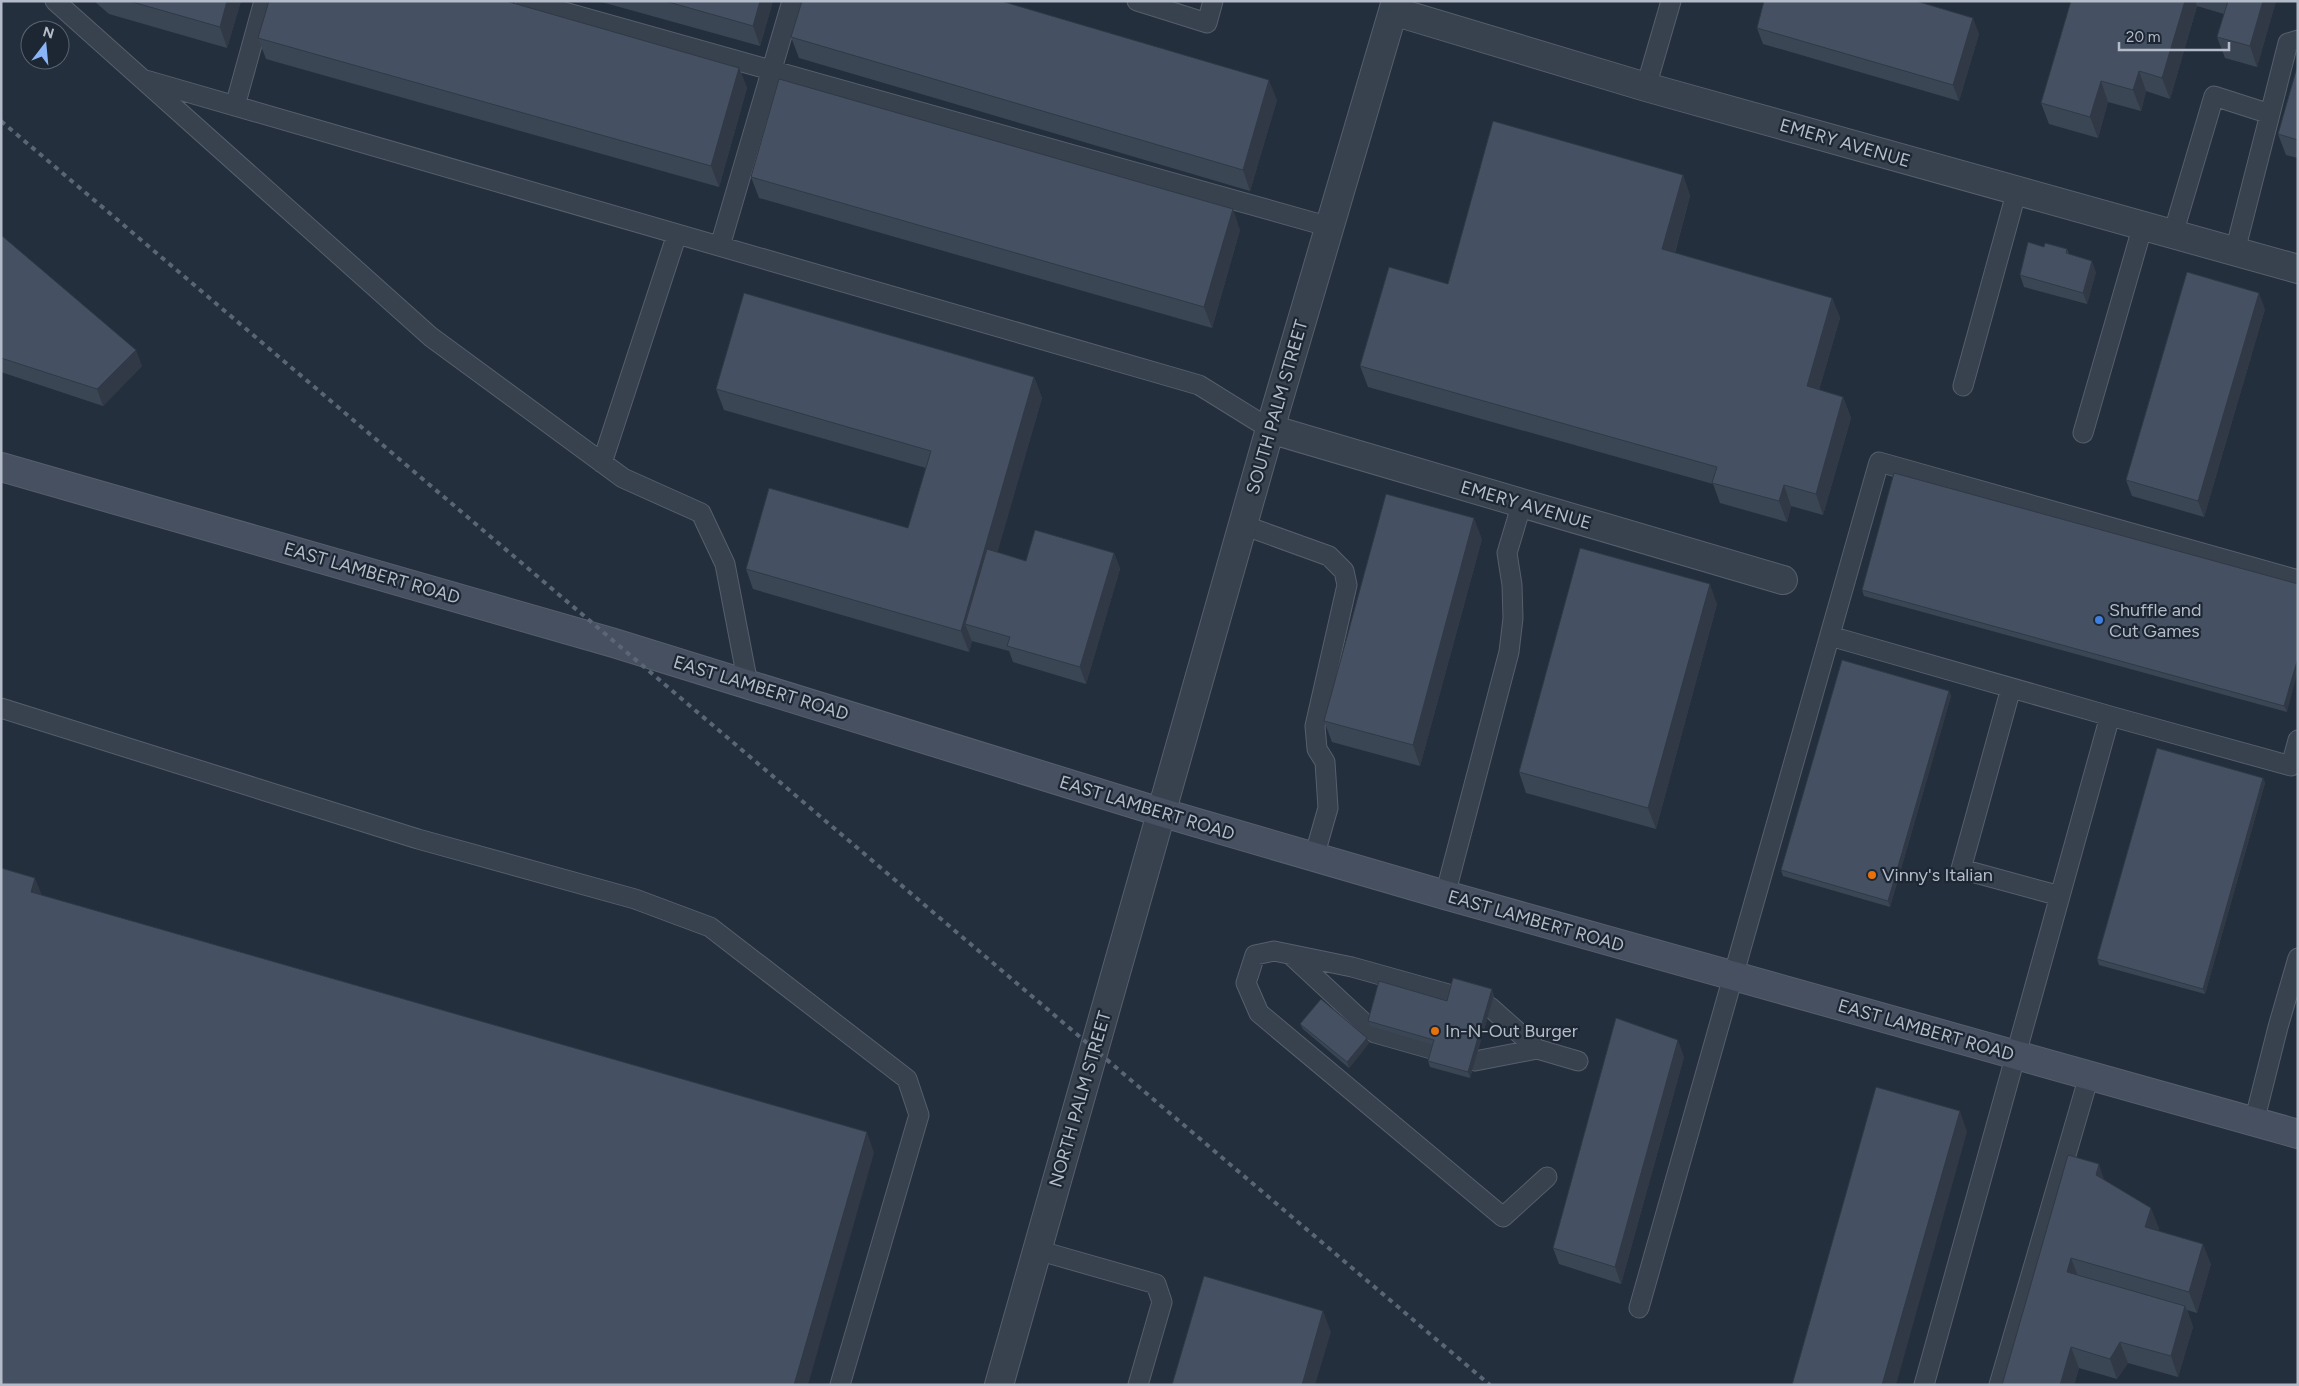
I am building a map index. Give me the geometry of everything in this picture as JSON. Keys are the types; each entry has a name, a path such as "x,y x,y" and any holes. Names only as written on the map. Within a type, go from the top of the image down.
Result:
{"main road":[{"name":"EAST LAMBERT ROAD","path":"1,467 614,642 1160,812 1314,857 2298,1134"}],"street":[{"name":"EMERY AVENUE","path":"1394,6 1646,87 2298,268"},
{"name":"SOUTH PALM STREET","path":"1160,812 1394,6"},
{"name":"EMERY AVENUE","path":"1270,429 1783,580"},
{"name":"NORTH PALM STREET","path":"998,1385 1160,812"}],"lane":[{"path":"55,1 431,337 622,478 701,513 725,564 748,684"},
{"path":"235,106 264,1"},
{"path":"525,1 1330,227"},
{"path":"720,246 792,1"},
{"path":"1137,1 1207,23 1213,1"},
{"path":"1646,87 1672,1"},
{"path":"2235,251 2288,43 2298,40"},
{"path":"142,79 1200,385 1270,429"},
{"path":"2173,234 2214,96 2270,114"},
{"path":"1963,386 2017,190"},
{"path":"2083,433 2143,225"},
{"path":"602,463 677,234"},
{"path":"1640,1308 1879,462 2298,580"},
{"path":"1445,895 1510,652 1513,618 1512,585 1508,553 1522,503"},
{"path":"1243,525 1329,556 1344,571 1347,585 1315,726 1317,749 1324,762 1328,808 1314,857"},
{"path":"1830,636 2291,766 2298,740"},
{"path":"2011,688 1962,869 2060,896"},
{"path":"1,708 418,839 635,899 710,927 907,1079 919,1115 840,1385"},
{"path":"1924,1385 2110,716"},
{"path":"1452,995 1352,967 1274,950 1254,955 1246,983 1260,1013 1503,1217 1547,1177"},
{"path":"1290,955 1375,1033 1435,1050"},
{"path":"2254,1122 2298,958"},
{"path":"1490,1007 1537,1049 1578,1061"},
{"path":"1475,1061 1537,1049"},
{"path":"1998,1385 2089,1076"},
{"path":"1037,1250 1156,1284 1162,1302 1138,1385"}],"building":[{"path":"129,1 227,1 220,27"},
{"path":"269,1 506,1 739,68 711,166 258,38"},
{"path":"665,1 760,1 753,26"},
{"path":"802,1 1001,1 1269,80 1243,170 791,37"},
{"path":"1764,1 1916,1 1973,18 1953,85 1757,28"},
{"path":"2071,1 2185,1 2162,78 2139,71 2133,90 2101,81 2090,117 2041,103"},
{"path":"2228,1 2263,1 2250,46 2217,37"},
{"path":"2298,64 2298,140 2278,134"},
{"path":"779,79 1233,209 1204,307 751,177"},
{"path":"1493,121 1683,175 1662,249 1832,298 1807,386 1843,397 1816,494 1784,485 1779,501 1712,483 1717,467 1360,366 1389,267 1448,284"},
{"path":"1,235 136,350 97,389 1,358"},
{"path":"2028,242 2044,247 2045,243 2067,249 2066,253 2092,261 2083,293 2020,275"},
{"path":"2187,272 2259,293 2198,501 2126,480"},
{"path":"744,293 1034,377 961,631 746,569 769,488 908,528 931,451 716,389"},
{"path":"1894,473 2298,584 2298,658 2284,706 1862,590"},
{"path":"1386,494 1474,518 1413,745 1324,721"},
{"path":"1035,530 1114,553 1080,667 1007,646 1010,637 965,624 987,549 1026,561"},
{"path":"1580,548 1710,584 1648,808 1519,772"},
{"path":"1842,660 1949,691 1888,901 1781,870"},
{"path":"2157,748 2263,778 2203,989 2097,959"},
{"path":"1,868 35,878 31,892 867,1132 794,1385 1,1385"},
{"name":"In-N-Out Burger","path":"1453,978 1492,989 1468,1072 1428,1061 1434,1040 1368,1021 1379,981 1447,1001"},
{"path":"1321,999 1367,1038 1347,1062 1300,1024"},
{"path":"1616,1018 1678,1040 1615,1267 1553,1248"},
{"path":"1876,1087 1960,1111 1882,1385 1792,1385"},
{"path":"2068,1155 2099,1164 2096,1175 2151,1208 2145,1227 2203,1244 2189,1292 2071,1258 2067,1272 2185,1306 2171,1356 2120,1342 2110,1359 2071,1347 2060,1385 2002,1385"},
{"path":"1204,1276 1323,1311 1302,1385 1172,1385"}],"railway":[{"path":"1,121 1490,1385"}],"place":[{"name":"Shuffle and Cut Games","path":"2099,620"},
{"name":"Vinny's Italian","path":"1872,875"},
{"name":"In-N-Out Burger","path":"1435,1031"}]}
